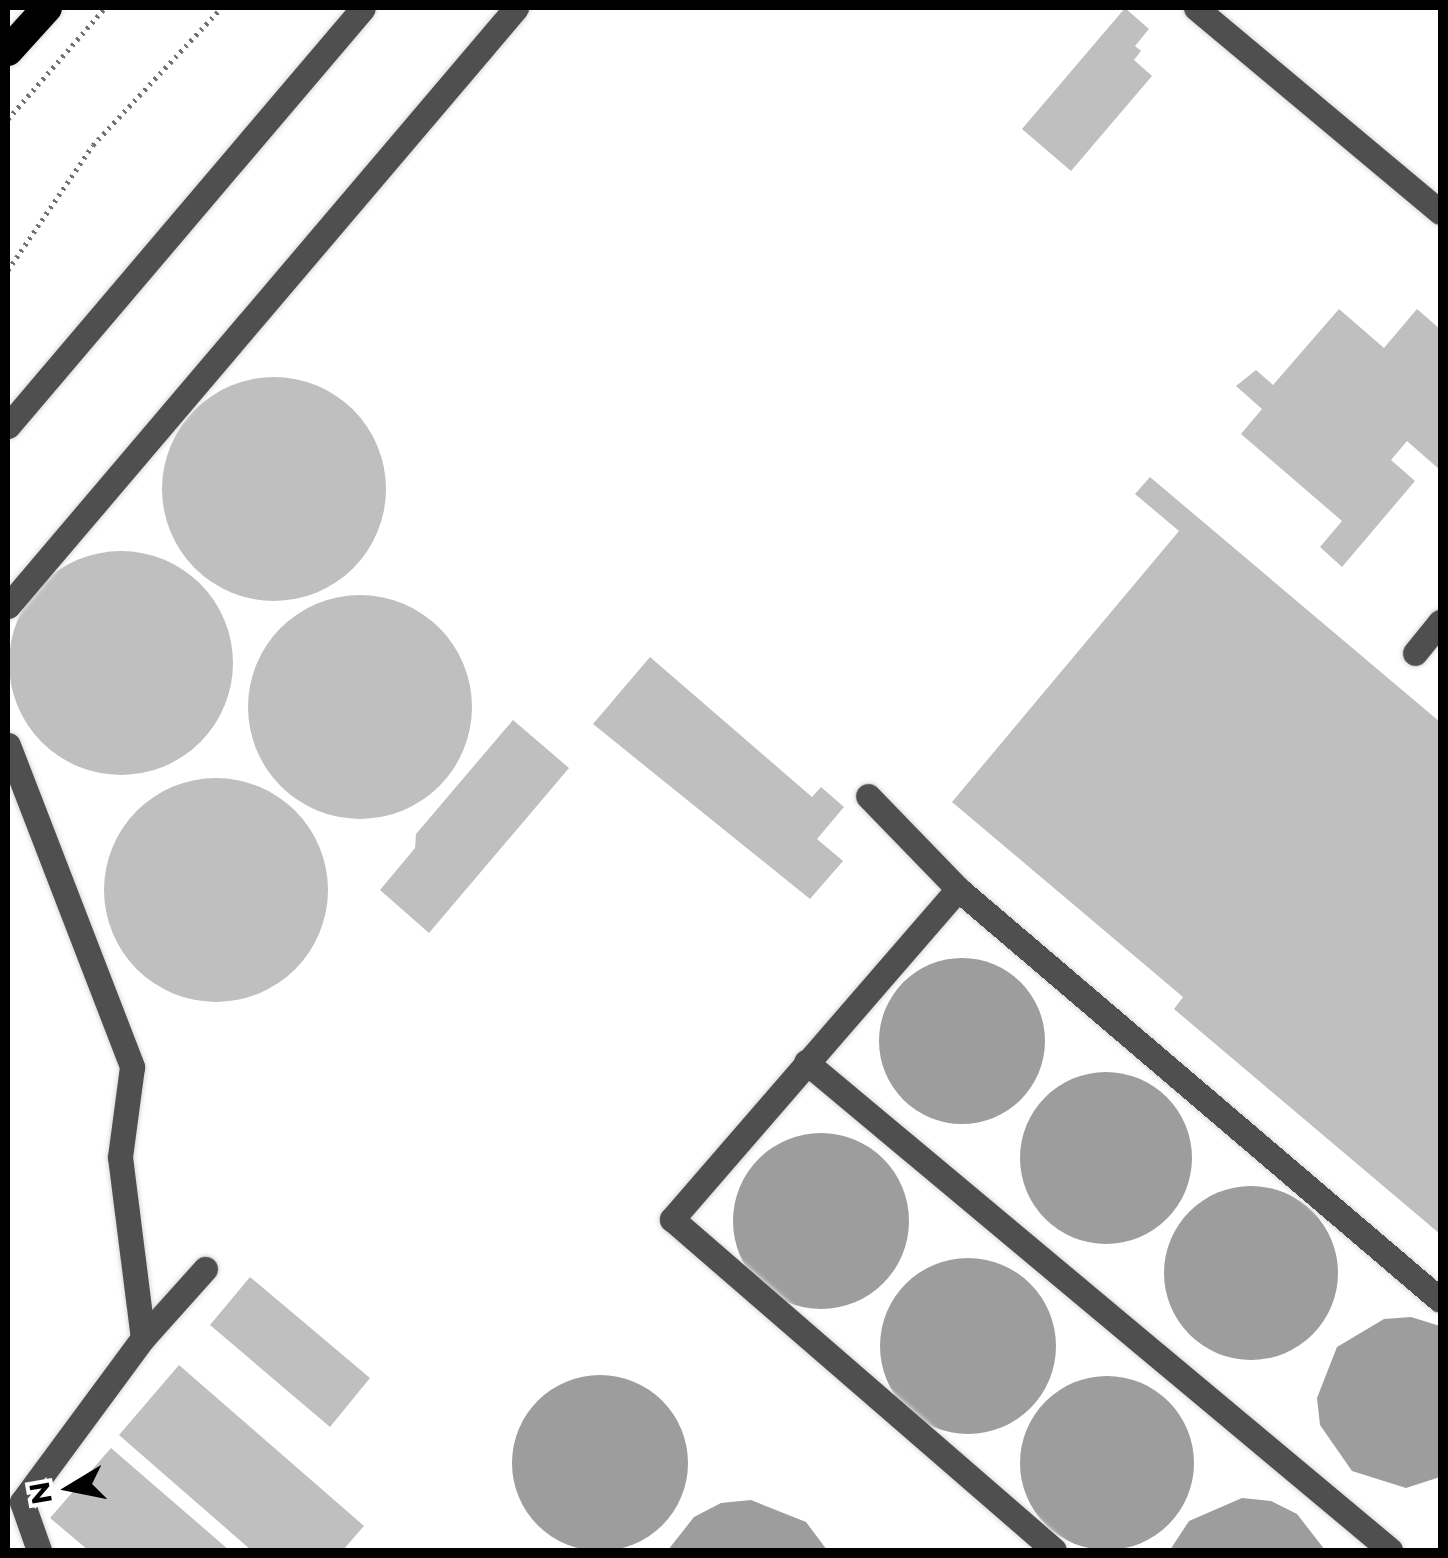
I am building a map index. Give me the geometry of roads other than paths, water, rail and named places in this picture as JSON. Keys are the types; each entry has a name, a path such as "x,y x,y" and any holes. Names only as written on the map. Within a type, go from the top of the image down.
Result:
{"highway":[{"path":"8,50 47,8"}],"lane":[{"path":"8,426 363,8"},
{"path":"8,606 516,8"},
{"path":"1196,8 1440,212"},
{"path":"1415,653 1440,622"},
{"path":"8,745 132,1067 120,1157 143,1338"},
{"path":"868,796 958,889 1440,1300"},
{"path":"958,889 672,1219 1054,1550"},
{"path":"806,1062 1390,1550"},
{"path":"40,1550 15,1493 205,1269"}]}
